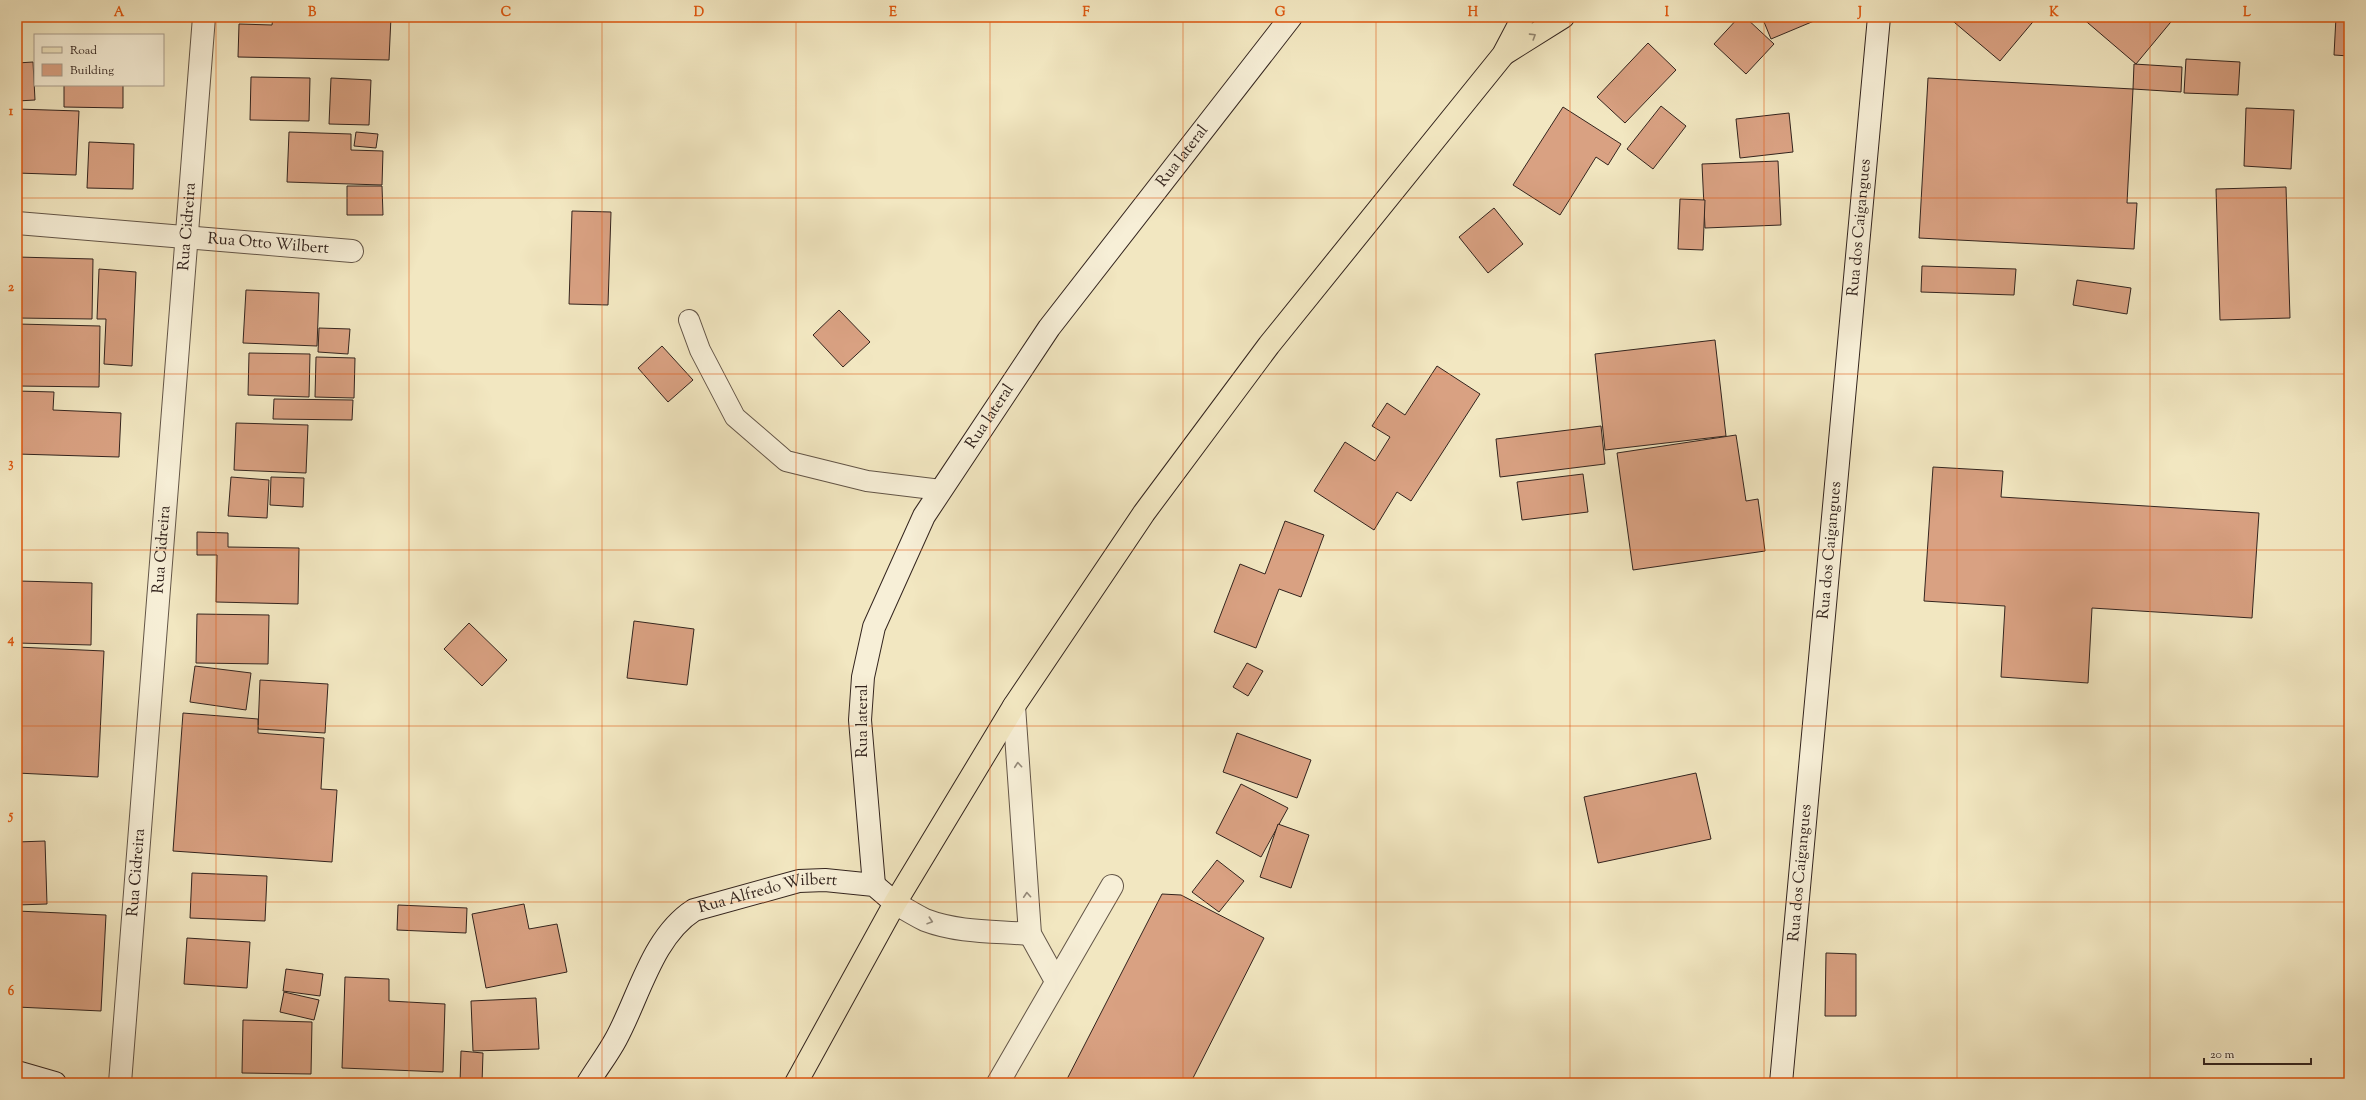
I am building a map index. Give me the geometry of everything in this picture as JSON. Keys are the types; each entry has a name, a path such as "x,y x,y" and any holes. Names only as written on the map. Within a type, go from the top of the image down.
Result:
{"main road":[{"path":"796,1083 895,903 1014,706 1144,513 1269,345 1503,55 1523,17"},
{"path":"1503,55 1563,17"}],"street":[{"name":"Rua Cidreira","path":"120,1083 204,17"},
{"name":"Rua lateral","path":"874,885 860,720 863,677 874,627 924,516 1049,328 1291,17"},
{"name":"Rua dos Caigangues","path":"1781,1083 1879,17"},
{"name":"Rua Otto Wilbert","path":"17,223 352,251"},
{"path":"1014,706 1030,934 1056,981"},
{"name":"Rua Alfredo Wilbert","path":"588,1083 616,1039 656,954 681,918 694,910 799,881 824,880 874,885"},
{"path":"874,885 895,903 925,919 950,927 967,930 1030,934"},
{"path":"998,1083 1112,886"},
{"path":"17,1072 55,1083"}],"lane":[{"path":"689,320 700,350 735,417 786,461 867,481 941,490"}],"building":[{"path":"273,17 391,17 389,60 238,57 239,24 272,25"},
{"path":"1739,17 1745,17 1774,44 1746,74 1714,44"},
{"path":"1762,17 1812,17 1814,21 1771,39"},
{"path":"1948,17 2037,17 2000,61"},
{"path":"2081,17 2175,17 2136,64"},
{"path":"2336,17 2349,17 2349,56 2334,55"},
{"path":"1648,43 1676,70 1625,123 1597,97"},
{"path":"2186,59 2240,62 2238,95 2184,93"},
{"path":"33,62 35,100 17,101 17,63"},
{"path":"2134,64 2182,67 2181,92 2133,89"},
{"path":"251,77 310,78 309,121 250,120"},
{"path":"331,78 371,80 369,125 329,124"},
{"path":"1928,78 2133,89 2127,203 2137,203 2134,249 1919,238"},
{"path":"64,86 123,86 123,108 64,107"},
{"path":"1661,106 1686,126 1653,169 1627,149"},
{"path":"1563,107 1621,144 1608,165 1596,157 1560,215 1513,185"},
{"path":"2246,108 2294,110 2291,169 2244,166"},
{"path":"17,109 79,111 76,175 17,173"},
{"path":"1789,113 1793,152 1740,158 1736,119"},
{"path":"289,132 351,134 351,150 383,151 382,185 287,182"},
{"path":"356,132 378,134 376,148 354,146"},
{"path":"89,142 134,144 133,189 87,188"},
{"path":"1778,161 1781,225 1705,228 1702,164"},
{"path":"347,186 382,186 383,215 347,215"},
{"path":"2286,187 2290,318 2220,320 2216,189"},
{"path":"1680,199 1705,200 1703,250 1678,249"},
{"path":"1494,208 1523,244 1488,273 1459,237"},
{"path":"572,211 611,212 608,305 569,304"},
{"path":"17,257 93,259 92,319 17,318"},
{"path":"1922,266 2016,269 2014,295 1921,292"},
{"path":"99,269 136,272 132,366 104,364 106,319 97,319"},
{"path":"2077,280 2131,288 2127,314 2073,305"},
{"path":"246,290 319,293 317,346 243,343"},
{"path":"839,310 870,342 843,367 813,335"},
{"path":"17,324 100,326 99,387 17,386"},
{"path":"319,328 350,329 348,354 318,352"},
{"path":"1715,340 1726,436 1605,450 1595,354"},
{"path":"662,346 693,380 668,402 638,368"},
{"path":"249,353 310,354 309,397 248,395"},
{"path":"316,357 355,358 354,398 315,397"},
{"path":"1437,366 1480,394 1411,501 1397,492 1374,530 1314,491 1345,442 1375,461 1390,437 1372,426 1387,403 1405,415"},
{"path":"17,391 54,392 53,410 121,413 119,457 17,454"},
{"path":"274,399 353,400 352,420 273,419"},
{"path":"236,423 308,425 306,473 234,470"},
{"path":"1601,426 1605,464 1500,477 1496,439"},
{"path":"1736,435 1746,501 1758,499 1765,551 1633,570 1617,453"},
{"path":"1933,467 2003,471 2001,497 2259,513 2252,618 2092,608 2088,683 2001,677 2005,606 1924,601"},
{"path":"1583,474 1588,512 1522,520 1517,482"},
{"path":"231,477 269,480 267,518 228,516"},
{"path":"271,477 304,478 303,507 270,505"},
{"path":"1285,521 1324,535 1301,597 1279,589 1256,648 1214,632 1240,564 1265,574"},
{"path":"197,532 228,533 228,547 299,548 298,604 216,602 217,555 197,555"},
{"path":"19,581 92,583 91,645 17,643"},
{"path":"197,614 269,615 268,664 196,663"},
{"path":"634,621 694,629 687,685 627,678"},
{"path":"469,623 507,660 482,686 444,649"},
{"path":"17,647 104,651 98,777 17,773"},
{"path":"1247,663 1263,671 1248,696 1233,687"},
{"path":"195,666 251,673 246,710 190,702"},
{"path":"260,680 328,684 325,733 258,729"},
{"path":"183,713 258,719 258,733 324,738 321,789 337,790 332,862 173,851"},
{"path":"1237,733 1311,760 1297,798 1223,772"},
{"path":"1696,773 1711,839 1598,863 1584,797"},
{"path":"1241,784 1288,808 1261,857 1216,833"},
{"path":"18,798 18,841 17,841"},
{"path":"1278,824 1309,835 1291,888 1260,877"},
{"path":"45,841 47,904 17,905 17,842"},
{"path":"1217,860 1244,881 1219,912 1192,892"},
{"path":"192,873 267,876 265,921 190,918"},
{"path":"1162,894 1181,895 1264,938 1193,1078 1193,1082 1223,1083 1065,1083"},
{"path":"524,904 529,929 557,924 567,972 486,988 472,914"},
{"path":"398,905 467,908 466,933 397,930"},
{"path":"17,911 106,915 101,1011 17,1007"},
{"path":"187,938 250,942 247,988 184,984"},
{"path":"1826,953 1856,954 1856,1016 1825,1016"},
{"path":"286,969 323,974 320,996 283,991"},
{"path":"345,977 389,979 389,1001 445,1004 443,1072 342,1068"},
{"path":"284,992 319,1000 314,1020 280,1012"},
{"path":"536,998 539,1049 473,1051 471,1001"},
{"path":"243,1020 312,1022 311,1074 242,1073"},
{"path":"461,1051 483,1053 482,1083 460,1083"}]}
